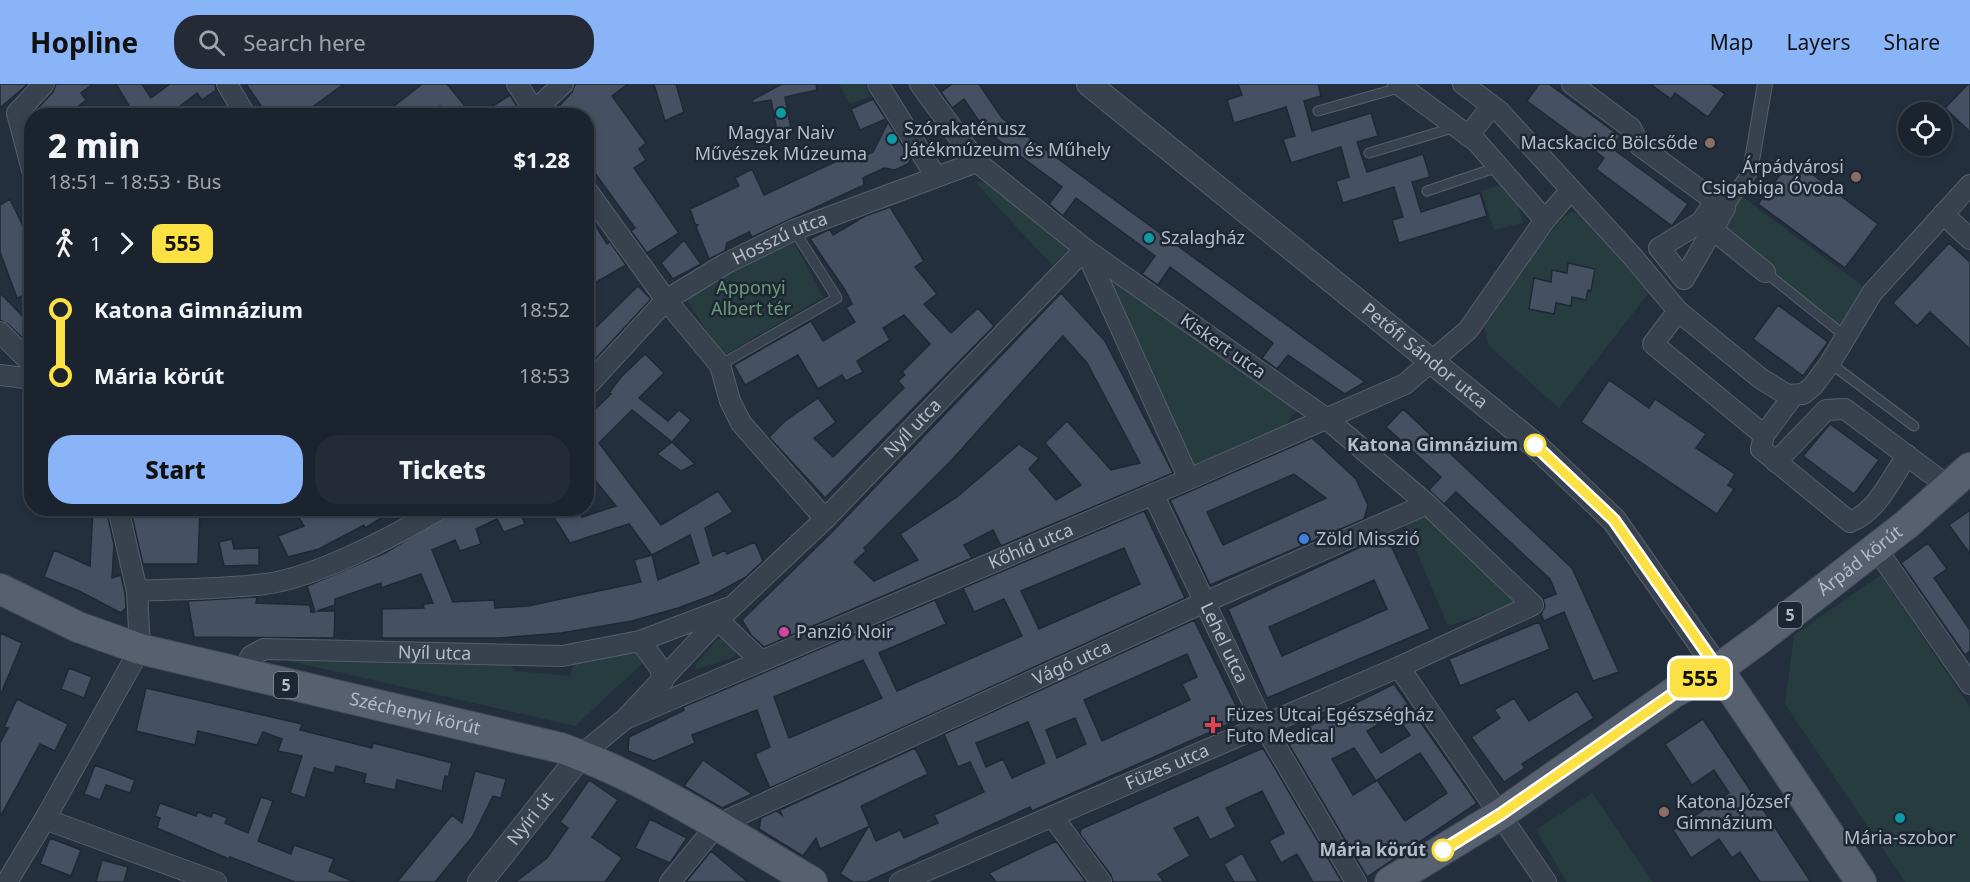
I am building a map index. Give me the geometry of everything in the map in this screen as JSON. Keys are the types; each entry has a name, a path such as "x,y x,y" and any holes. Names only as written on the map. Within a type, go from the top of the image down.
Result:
{"main road":[{"name":"Árpád körút","path":"1718,669 1876,548 1959,477"},
{"name":"Széchenyi körút","path":"0,589 78,627 140,649 561,748 581,755 642,783 812,882"},
{"name":"5","path":"1390,882 1501,814 1680,689 1718,669"},
{"path":"1718,669 1861,882"}],"street":[{"path":"24,140 17,113 44,84"},
{"path":"227,84 241,108"},
{"path":"517,84 533,108"},
{"path":"541,108 563,84"},
{"path":"878,84 935,175"},
{"name":"Kiskert utca","path":"920,84 977,162 1084,249 1327,419 1427,504 1533,605"},
{"name":"Petőfi Sándor utca","path":"1089,84 1535,445 1614,520 1718,669"},
{"path":"1462,84 1492,106 1633,257 1678,311 1785,394 1809,391 1830,363 1872,293 1970,185"},
{"path":"1572,84 1631,128 1640,146 1720,205"},
{"path":"1720,205 1712,229 1684,279 1659,248 1701,222 1750,172 1765,84"},
{"path":"1400,85 1462,131 1545,220"},
{"path":"1462,131 1492,106"},
{"name":"Hosszú utca","path":"594,378 666,300 725,264 794,230 935,175 977,162"},
{"name":"Kőhíd utca","path":"625,720 1405,384 1468,330 1545,220 1571,190"},
{"path":"594,200 666,300 720,365 730,401 741,423 825,519"},
{"path":"1943,214 1970,239"},
{"path":"1712,229 1765,272"},
{"path":"1084,249 1189,479"},
{"name":"Nyíl utca","path":"581,755 625,720 718,620 738,604 825,519 1084,249"},
{"path":"1678,311 1653,344 1764,435"},
{"path":"0,332 24,356"},
{"path":"0,375 24,378"},
{"path":"1785,394 1764,435 1761,449 1850,522 1860,518 1876,504 1906,455"},
{"path":"1776,462 1826,410 1845,409 1906,455 1959,477"},
{"name":"Lehel utca","path":"1153,494 1264,726 1356,882"},
{"name":"Vágó utca","path":"717,825 1205,602 1427,504"},
{"path":"7,882 140,649 137,591 120,516"},
{"path":"137,591 267,584 292,578 410,527 428,516"},
{"path":"1876,548 1967,672"},
{"name":"Nyíl utca","path":"241,674 251,656 264,649 562,656 640,641 738,604"},
{"name":"Füzes utca","path":"900,882 1399,667 1533,605"},
{"path":"718,620 761,661"},
{"path":"640,641 660,668 663,681"},
{"path":"1399,667 1546,882"},
{"name":"Nyíri út","path":"480,882 581,755"},
{"path":"1053,817 1101,882"},
{"path":"45,819 216,882"},
{"path":"670,882 717,825"}],"lane":[{"path":"1318,111 1400,85"},
{"path":"1370,153 1462,131"},
{"path":"1427,191 1498,167"},
{"path":"720,365 837,297 794,230"},
{"path":"1765,272 1845,336"},
{"path":"1830,363 1914,426"}],"green space":[{"path":"839,84 865,84 870,96 850,104"},
{"path":"974,181 986,182 1069,249 1052,265"},
{"path":"1503,184 1518,204 1523,223 1494,230 1481,191"},
{"path":"1736,192 1872,293 1845,336 1712,229"},
{"path":"1572,212 1585,215 1651,290 1559,408 1489,346 1482,318 1564,216"},
{"name":"Apponyi Albert tér","path":"792,238 823,297 723,356 686,299 733,268"},
{"path":"1101,268 1298,409 1287,424 1190,467"},
{"path":"1426,513 1523,602 1448,626 1404,522"},
{"path":"1881,575 1970,707 1970,882 1905,882 1785,704 1794,635"},
{"path":"723,638 734,646 736,653 734,657 697,669 695,665 718,639"},
{"path":"617,653 635,653 645,661 575,726 280,659 506,657 515,671 570,676 573,666 583,660"},
{"path":"1592,793 1653,882 1567,882 1536,830"}],"building":[{"path":"0,84 28,84 0,108"},
{"path":"56,84 93,84 81,93 86,100 76,108 40,108 53,92"},
{"path":"116,84 142,84 151,98 170,84 215,84 216,90 202,100 197,93 177,108 130,108"},
{"path":"246,84 344,84 314,106 315,108 262,108"},
{"path":"422,84 447,84 466,108 442,108 440,106 438,108 392,108"},
{"path":"575,84 628,84 612,96 646,143 639,149 646,160 634,168 679,233 647,253 631,231 635,228 594,172 594,108 557,108 572,92"},
{"path":"654,84 676,84 684,112 665,121"},
{"name":"Magyar Naiv Művészek Múzeuma","path":"782,84 816,84 817,90 785,97 791,129 777,131 771,100 753,103 752,100"},
{"name":"Szalagház","path":"952,84 979,84 1002,118 1365,382 1345,394 1288,355 1277,369 1262,358 1273,343 1170,267 1158,285 1142,274 1155,256 1076,198 1063,216 1049,204 1062,187 985,130 964,99 952,108 941,92"},
{"path":"1238,84 1318,84 1321,96 1304,101 1312,131 1371,113 1378,136 1357,142 1367,172 1423,154 1430,177 1412,182 1421,212 1480,193 1487,216 1399,243 1392,220 1403,217 1394,187 1343,203 1336,181 1349,177 1341,147 1291,163 1283,139 1295,136 1286,107 1234,123 1227,100 1242,95"},
{"path":"1539,84 1549,84 1620,136 1612,148 1688,204 1672,226 1596,169 1604,158 1527,101"},
{"path":"1650,84 1711,84 1725,94 1708,117 1675,93 1671,99"},
{"path":"1970,84 1970,132 1952,115 1951,102"},
{"path":"510,95 518,108 490,108"},
{"path":"873,99 886,119 860,130 851,109"},
{"path":"888,122 911,159 908,164 895,170 884,168 863,178 864,185 752,237 749,232 727,243 725,251 709,259 690,209 739,186 735,178 752,169 764,195 839,160 855,160 873,152"},
{"path":"1792,159 1878,224 1845,268 1758,204"},
{"path":"10,199 24,228 24,295 17,298 0,252 0,205"},
{"path":"890,207 924,261 915,267 937,294 924,304 951,333 978,308 994,326 825,498 769,437 785,421 818,398 836,422 814,438 833,457 904,388 898,381 905,375 902,372 930,344 904,315 883,328 890,340 857,361 863,372 846,381 842,375 818,389 798,355 745,385 734,365 811,321 823,341 855,322 846,308 852,304 845,290 810,239 830,229 833,235 865,216"},
{"path":"594,223 607,244 610,242 626,265 594,283"},
{"path":"684,240 701,264 673,279 661,263"},
{"path":"1949,243 1970,262 1970,349 1930,312 1917,326 1893,303"},
{"path":"1568,263 1595,269 1591,291 1588,290 1586,300 1572,297 1571,306 1556,303 1554,314 1529,309 1534,278 1551,282 1552,270 1567,273"},
{"path":"638,286 651,299 594,360 594,329"},
{"path":"0,293 24,318 24,339 8,324 0,320"},
{"path":"1061,293 1105,341 1173,473 1001,546 993,530 964,545 972,558 764,647 751,635 742,620 831,533","holes":["1063,336 1087,363 1140,463 1111,470 1067,421 1045,443 1081,485 1056,500 1029,469 1039,458 1019,444 957,497 900,534 918,560 874,581 854,562 866,551 864,548 950,462"]},
{"path":"1778,305 1828,342 1803,376 1753,339"},
{"path":"645,354 664,373 639,398 668,421 679,410 691,420 672,442 632,410 599,443 661,525 718,491 733,512 705,528 713,556 725,550 727,554 755,542 763,561 746,577 713,595 678,608 632,621 561,633 500,638 382,638 382,609 424,608 423,604 433,603 421,574 381,588 381,583 335,599 335,605 317,611 335,611 334,638 194,637 188,601 257,597 256,603 310,605 311,612 315,612 307,586 385,553 447,516 522,516 525,524 504,532 497,519 476,529 481,544 460,551 455,540 432,550 453,602 494,600 495,608 528,606 641,582 634,560 652,555 629,524 570,543 553,516 594,516 594,513 616,506 594,479 594,410 611,394 609,393 621,377","holes":["690,535 699,563 658,580 652,555"]},
{"path":"1609,380 1649,408 1655,399 1706,434 1696,448 1735,474 1728,485 1734,489 1717,514 1581,422"},
{"path":"1403,409 1572,568 1619,672 1593,681 1564,612 1544,621 1541,614 1545,606 1543,599 1556,594 1550,579 1456,492 1444,504 1429,490 1441,477 1386,427"},
{"path":"1830,424 1879,460 1854,494 1803,456"},
{"path":"1312,438 1356,479 1368,505 1364,519 1210,585 1170,500","holes":["1294,474 1326,498 1223,545 1207,512"]},
{"path":"672,442 695,464 681,471 657,454"},
{"path":"1970,510 1970,554 1949,525"},
{"path":"1144,511 1185,598 770,788 755,754 770,747 757,710 692,735 695,743 654,761 628,751 629,737 684,710 683,707 935,600 946,624 879,653 897,691 1022,636 1004,599 974,612 963,588","holes":["1124,548 1140,584 1039,629 1021,591","863,660 882,698 789,738 774,697"]},
{"path":"93,516 108,516 114,545 112,578 121,575 125,593 126,608 121,613 79,591 44,577 54,550 90,566"},
{"path":"132,516 200,516 198,564 143,564"},
{"path":"298,516 385,516 365,528 364,525 319,549 288,557 278,536 304,526"},
{"path":"1386,535 1430,629 1267,698 1228,609","holes":["1374,580 1387,609 1282,656 1269,627"]},
{"path":"232,539 234,549 259,548 259,565 224,566 219,542"},
{"path":"1928,543 1947,569 1934,578 1970,630 1970,651 1965,655 1901,563"},
{"path":"1194,620 1242,718 1032,811 1030,807 867,882 853,882 840,874 868,827 820,849 816,838 803,856 759,829 761,818 776,811 782,815 780,810 915,748 928,774 861,806 876,841 900,830 904,838 938,823 934,815 984,792 970,762 958,767 944,734","holes":["1187,654 1197,677 1182,684 1190,700 1102,741 1084,700","1075,718 1086,744 1057,758 1046,730","1028,722 1045,763 1012,778 1003,759 986,767 976,743"]},
{"path":"1539,622 1550,649 1460,686 1449,659"},
{"path":"0,633 22,643 0,696"},
{"path":"69,668 92,677 84,698 61,689"},
{"path":"1394,684 1477,803 1367,877 1285,738","holes":["1395,714 1410,735 1381,753 1367,731","1354,748 1376,781 1353,795 1332,759","1420,753 1447,793 1405,821 1377,780"]},
{"path":"146,688 302,724 300,730 372,748 373,743 452,763 448,777 445,776 442,791 397,780 395,790 364,783 366,774 336,766 334,773 314,768 305,798 290,793 302,756 278,751 282,739 263,732 257,745 198,731 195,745 136,731"},
{"path":"1577,691 1594,718 1522,764 1525,768 1504,782 1471,737 1500,718 1494,710 1514,698 1529,721"},
{"path":"17,699 68,724 55,751 40,744 0,817 0,743 8,728 4,727"},
{"path":"1703,719 1811,882 1760,882 1740,852 1732,858 1719,839 1691,858 1673,830 1729,793 1714,770 1692,785 1665,744"},
{"path":"1263,748 1342,882 1313,882 1297,854 1281,863 1269,841 1284,833 1262,791 1226,808 1236,827 1210,840 1198,817 1174,828 1190,856 1158,874 1164,882 1113,882 1111,875 1080,834 1081,829"},
{"path":"703,760 752,794 722,808 684,786"},
{"path":"95,765 135,780 130,793 106,785 100,800 84,794"},
{"path":"475,771 506,779 501,798 493,796 473,836 435,882 397,882 452,815 462,823"},
{"path":"589,780 618,800 592,837 622,858 605,882 515,882 547,858 568,828 560,822"},
{"path":"261,797 273,801 258,841 291,854 294,845 334,859 329,871 354,882 295,882 230,857 229,859 157,828 160,818 155,816 160,803 196,816 198,812 211,817 213,812 227,818 225,823 248,833"},
{"path":"650,819 687,838 670,863 635,848"},
{"path":"50,838 81,850 71,876 40,864"},
{"path":"1056,841 1086,882 996,882 989,873"},
{"path":"711,851 748,882 686,882"},
{"path":"1242,853 1258,882 1234,882 1224,864"},
{"path":"102,860 128,867 124,882 96,882"}],"bus line":[{"name":"555","path":"1443,850 1501,814 1686,685 1718,669 1639,552 1614,520 1535,445"}],"place":[{"name":"Magyar Naiv Művészek Múzeuma","path":"781,113"},
{"name":"Szórakaténusz Játékmúzeum és Műhely","path":"892,139"},
{"name":"Macskacicó Bölcsőde","path":"1710,143"},
{"name":"Árpádvárosi Csigabiga Óvoda","path":"1856,177"},
{"name":"Szalagház","path":"1149,238"},
{"name":"Katona Gimnázium","path":"1535,445"},
{"name":"Zöld Misszió","path":"1304,539"},
{"name":"Panzió Noir","path":"784,632"},
{"name":"Füzes Utcai Egészségház Futo Medical","path":"1213,725"},
{"name":"Katona József Gimnázium","path":"1664,812"},
{"name":"Mária-szobor","path":"1900,818"},
{"name":"Mária körút","path":"1443,850"}]}
